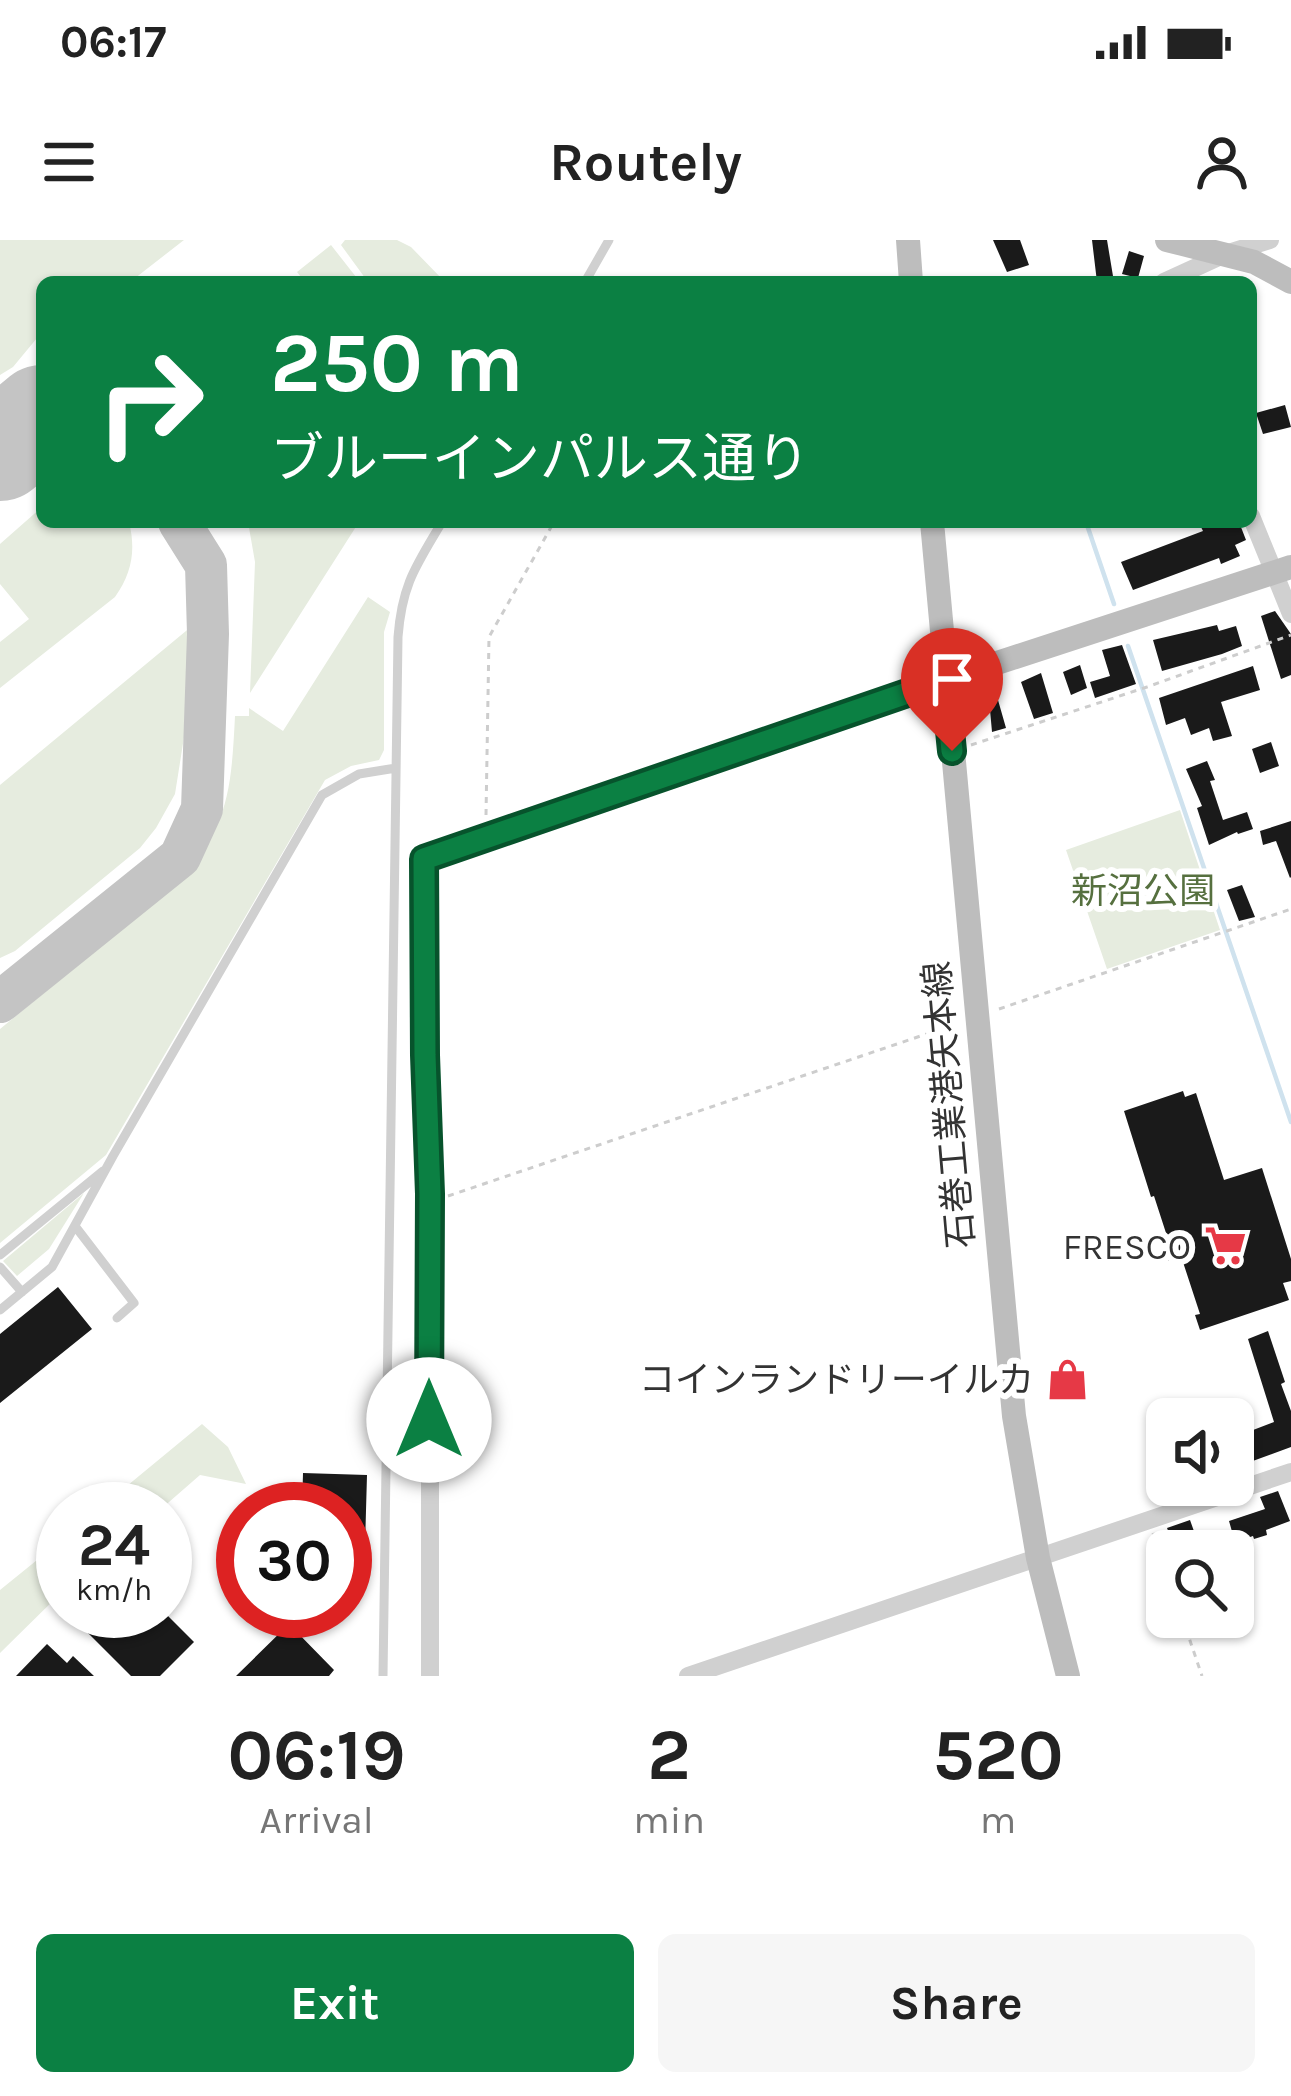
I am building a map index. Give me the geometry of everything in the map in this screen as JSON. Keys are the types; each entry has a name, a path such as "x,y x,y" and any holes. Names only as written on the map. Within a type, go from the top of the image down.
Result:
{"main road":[{"path":"908,240 911,276"},
{"path":"1167,240 1254,262 1291,282"},
{"name":"石巻工業港矢本線","path":"932,528 1014,1416 1038,1558 1068,1676"},
{"path":"424,859 1282,569"}],"street":[{"path":"1177,276 1270,240"},
{"path":"1257,526 1282,569 1291,614"},
{"path":"424,859 430,1676"},
{"path":"688,1676 1291,1472"}],"lane":[{"path":"588,276 609,240"},
{"path":"383,1676 400,605 439,528"},
{"path":"0,1310 52,1267 322,795 359,774 396,768"},
{"path":"0,1255 107,1168"},
{"path":"75,1226 134,1304 117,1318"},
{"path":"0,1267 22,1292"}],"path":[{"path":"485,838 489,638 551,528"},
{"path":"952,751 1291,635"},
{"path":"430,1203 1291,909"},
{"path":"1148,1520 1152,1530"},
{"path":"1189,1638 1202,1676"}],"green space":[{"path":"0,240 184,240 138,276 36,276 36,339 0,375"},
{"path":"345,240 397,240 411,247 439,276 364,276 341,245"},
{"path":"331,245 355,276 300,276 297,272"},
{"path":"36,512 36,528 130,528 132,542 131,561 115,597 0,688 0,642 29,619 0,584 0,544"},
{"path":"249,528 355,528 250,693 255,562"},
{"path":"368,597 390,612 384,632 384,750 379,760 351,766 325,780 106,1155 0,1243 0,1029 171,889 190,868 223,810 235,716 249,716 249,708 283,731"},
{"path":"192,626 188,712 175,794 156,828 140,848 15,951 0,958 0,785"},
{"name":"新沼公園","path":"1180,810 1220,930 1107,969 1066,850"},
{"path":"84,1193 49,1249 17,1276 3,1261"},
{"path":"202,1424 228,1447 245,1482 200,1475 192,1482 132,1482"},
{"path":"36,1561 36,1618 0,1653 0,1590"}],"building":[{"path":"993,240 1020,240 1029,265 1007,272"},
{"path":"1092,240 1107,240 1113,276 1096,276"},
{"path":"1129,251 1144,256 1139,276 1122,274"},
{"path":"1285,405 1291,427 1263,434 1257,413"},
{"path":"1241,528 1246,540 1235,545 1240,556 1221,564 1219,558 1133,590 1121,562 1203,531"},
{"path":"1275,611 1291,634 1291,675 1281,679 1261,616"},
{"path":"1217,625 1219,631 1236,626 1242,646 1162,671 1153,640"},
{"path":"1122,645 1136,684 1095,698 1090,682 1110,676 1102,650"},
{"path":"1080,665 1087,688 1071,695 1063,672"},
{"path":"1253,666 1260,690 1221,702 1232,736 1213,741 1209,728 1191,735 1185,718 1166,725 1159,698"},
{"path":"1041,673 1053,713 1034,719 1021,682"},
{"path":"994,686 1006,728 992,732 988,687"},
{"path":"1271,742 1279,766 1260,773 1252,749"},
{"path":"1207,761 1223,820 1247,812 1253,829 1209,845 1197,808 1202,806 1186,769"},
{"path":"1291,821 1290,878 1276,841 1263,845 1260,831"},
{"path":"1242,885 1255,917 1239,921 1227,890"},
{"name":"FRESCO","path":"1183,1091 1185,1097 1196,1093 1224,1180 1262,1168 1291,1259 1291,1281 1283,1283 1289,1300 1200,1330 1195,1315 1200,1314 1181,1256 1168,1261 1160,1236 1166,1233 1124,1111"},
{"path":"58,1287 92,1329 0,1403 0,1334"},
{"path":"1268,1331 1291,1411 1291,1447 1254,1461 1254,1430 1274,1422 1248,1339"},
{"name":"コインランドリーイルカ","path":"1077,1368 1082,1383 1059,1391 1054,1376"},
{"path":"303,1473 367,1475 367,1482 303,1482"},
{"path":"1278,1491 1290,1521 1254,1539 1254,1530 1232,1530 1229,1521 1265,1509 1260,1497"},
{"path":"1190,1520 1194,1530 1168,1530"},
{"path":"93,1638 190,1638 194,1642 160,1676 131,1676"},
{"path":"275,1638 303,1638 334,1670 329,1676 236,1676"},
{"path":"47,1644 67,1663 73,1656 94,1676 16,1676"}],"waterway":[{"path":"1088,528 1114,604"},
{"path":"1128,646 1291,1122"}],"taxiway":[{"path":"0,462 36,454"},
{"path":"0,1002 180,857 202,809 206,565 183,528"}],"runway":[{"path":"0,450 36,421"}],"place":[{"name":"FRESCO","path":"1225,1246"},
{"name":"コインランドリーイルカ","path":"1068,1379"}],"route":[{"path":"429,1420 424,859 945,680 952,751"}]}
